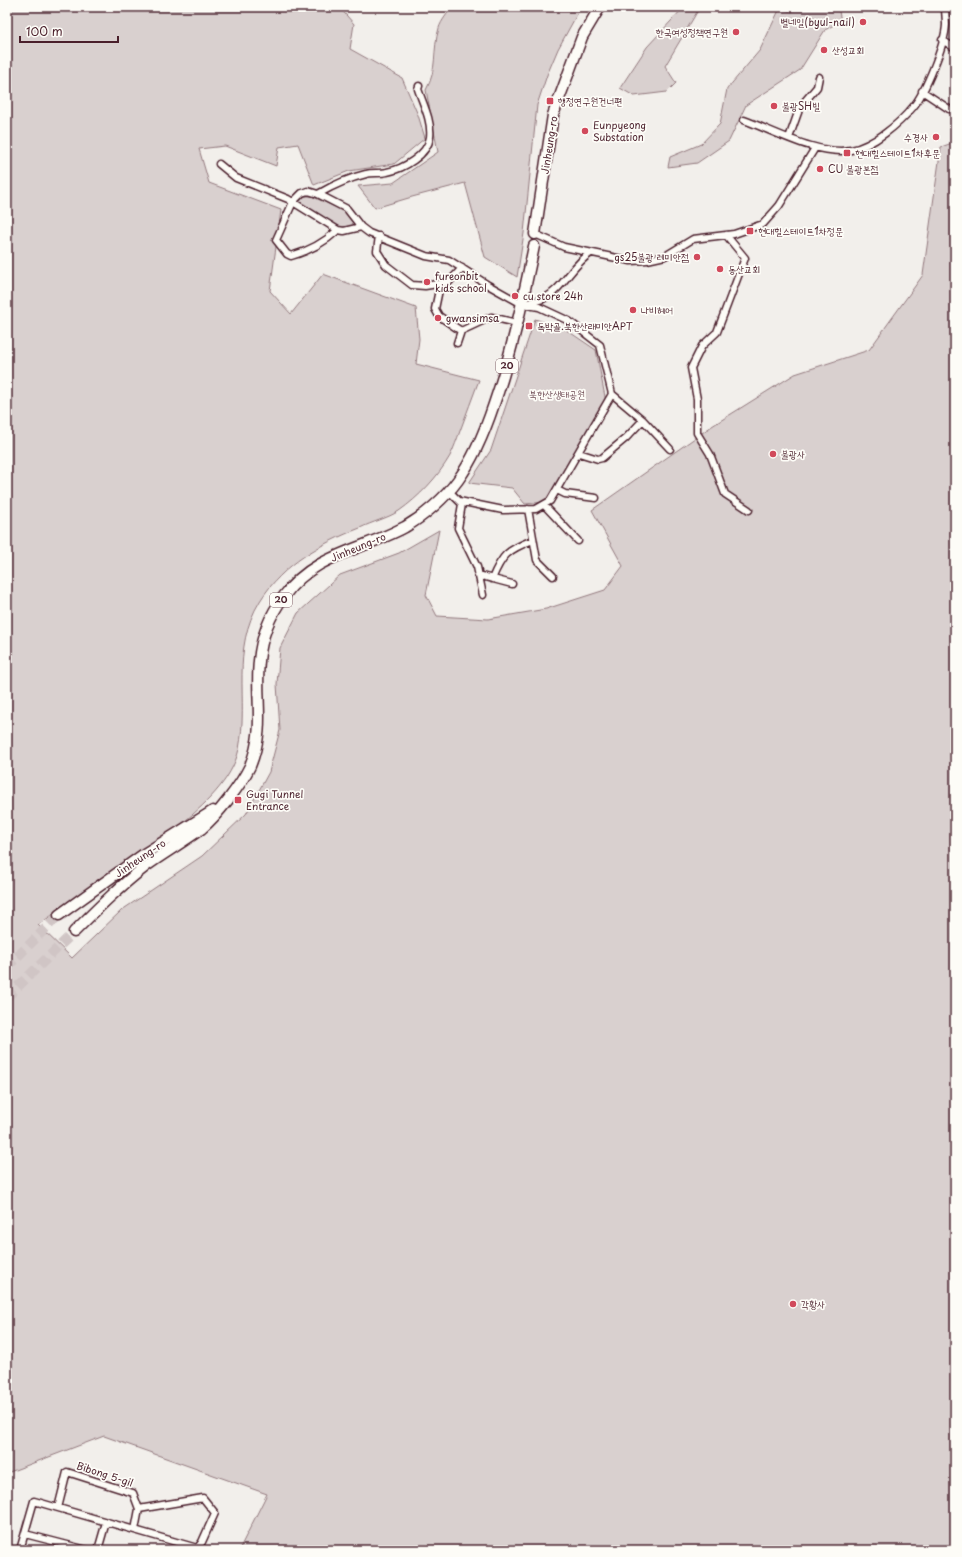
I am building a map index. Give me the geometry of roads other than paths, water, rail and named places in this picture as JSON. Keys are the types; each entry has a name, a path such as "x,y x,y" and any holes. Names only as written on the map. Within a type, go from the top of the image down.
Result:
{"main road":[{"name":"Jinheung-ro","path":"535,234 553,115 582,37 600,7"},
{"name":"Jinheung-ro","path":"74,932 118,888 147,865 203,828 242,782 258,743 260,710 259,662 261,647 268,625 283,597 296,580 312,568 338,554 405,526 449,491 466,468 488,420 505,371 522,304 534,246"},
{"name":"Jinheung-ro","path":"59,915 144,854 224,804"}],"street":[{"path":"744,120 819,150 851,150 875,141 914,106 922,91 938,58 946,26 945,7"},
{"path":"942,40 955,48"},
{"path":"789,138 800,107 817,87 819,77"},
{"path":"318,194 330,187 366,174 386,173 406,165 424,151 430,138 430,126 418,90 419,86"},
{"path":"922,91 949,109"},
{"name":"Jinheung-ro","path":"535,234 564,246 631,261 665,256 692,240 726,235 763,224 779,206 815,148"},
{"path":"219,164 236,178 247,184 259,186 293,202 338,230 344,231 361,227"},
{"path":"338,230 327,240 306,252 291,256 287,254 276,240 293,202 302,193 308,191 318,194 347,209 361,227 379,236 426,256 449,260 522,304 539,308 569,321 600,345 612,394 643,420 670,449"},
{"path":"726,235 745,258 717,332 702,346 691,368 697,402 697,434 710,454 725,494 749,510"},
{"path":"379,236 377,251 386,265 412,285 440,285 449,282 462,268"},
{"path":"522,304 542,299 551,293 578,263 591,253"},
{"path":"440,285 435,309 439,316 461,331"},
{"path":"457,343 461,331 491,318 517,323"},
{"path":"459,501 503,510 536,509 550,501 612,394"},
{"path":"579,453 602,458 626,438 643,420"},
{"path":"557,490 565,494 596,498"},
{"path":"449,491 462,504 458,528 477,567 482,595"},
{"path":"544,504 578,541"},
{"path":"528,509 537,560 553,576"},
{"path":"492,580 500,559 518,546 533,540"},
{"path":"478,575 492,580 512,584"},
{"name":"Bibong 5-gil","path":"58,1508 67,1472 133,1493 139,1509"},
{"path":"20,1550 34,1501 197,1549 202,1542 215,1513 203,1498 139,1509 134,1530"},
{"path":"98,1550 106,1522"},
{"path":"25,1534 87,1550"}],"tunnel":[{"path":"7,967 59,915"},
{"path":"7,997 74,932"}],"place":[{"name":"별네일(byul-nail)","path":"863,22"},
{"name":"한국여성정책연구원","path":"736,32"},
{"name":"산성교회","path":"824,50"},
{"name":"행정연구원건너편","path":"550,101"},
{"name":"불광SH빌","path":"774,106"},
{"name":"Eunpyeong Substation","path":"585,131"},
{"name":"수경사","path":"936,137"},
{"name":"현대힐스테이트1차후문","path":"847,153"},
{"name":"CU 불광본점","path":"820,169"},
{"name":"현대힐스테이트1차정문","path":"750,231"},
{"name":"gs25불광 레미안점","path":"697,257"},
{"name":"동산교회","path":"720,269"},
{"name":"fureonbit kids school","path":"427,282"},
{"name":"cu store 24h","path":"515,296"},
{"name":"나비헤어","path":"633,310"},
{"name":"gwansimsa","path":"438,318"},
{"name":"독박골.북한산래미안APT","path":"529,326"},
{"name":"불광사","path":"773,454"},
{"name":"Gugi Tunnel Entrance","path":"238,800"},
{"name":"각황사","path":"793,1304"}],"park label":[{"name":"북한산생태공원","path":"557,394"}]}
